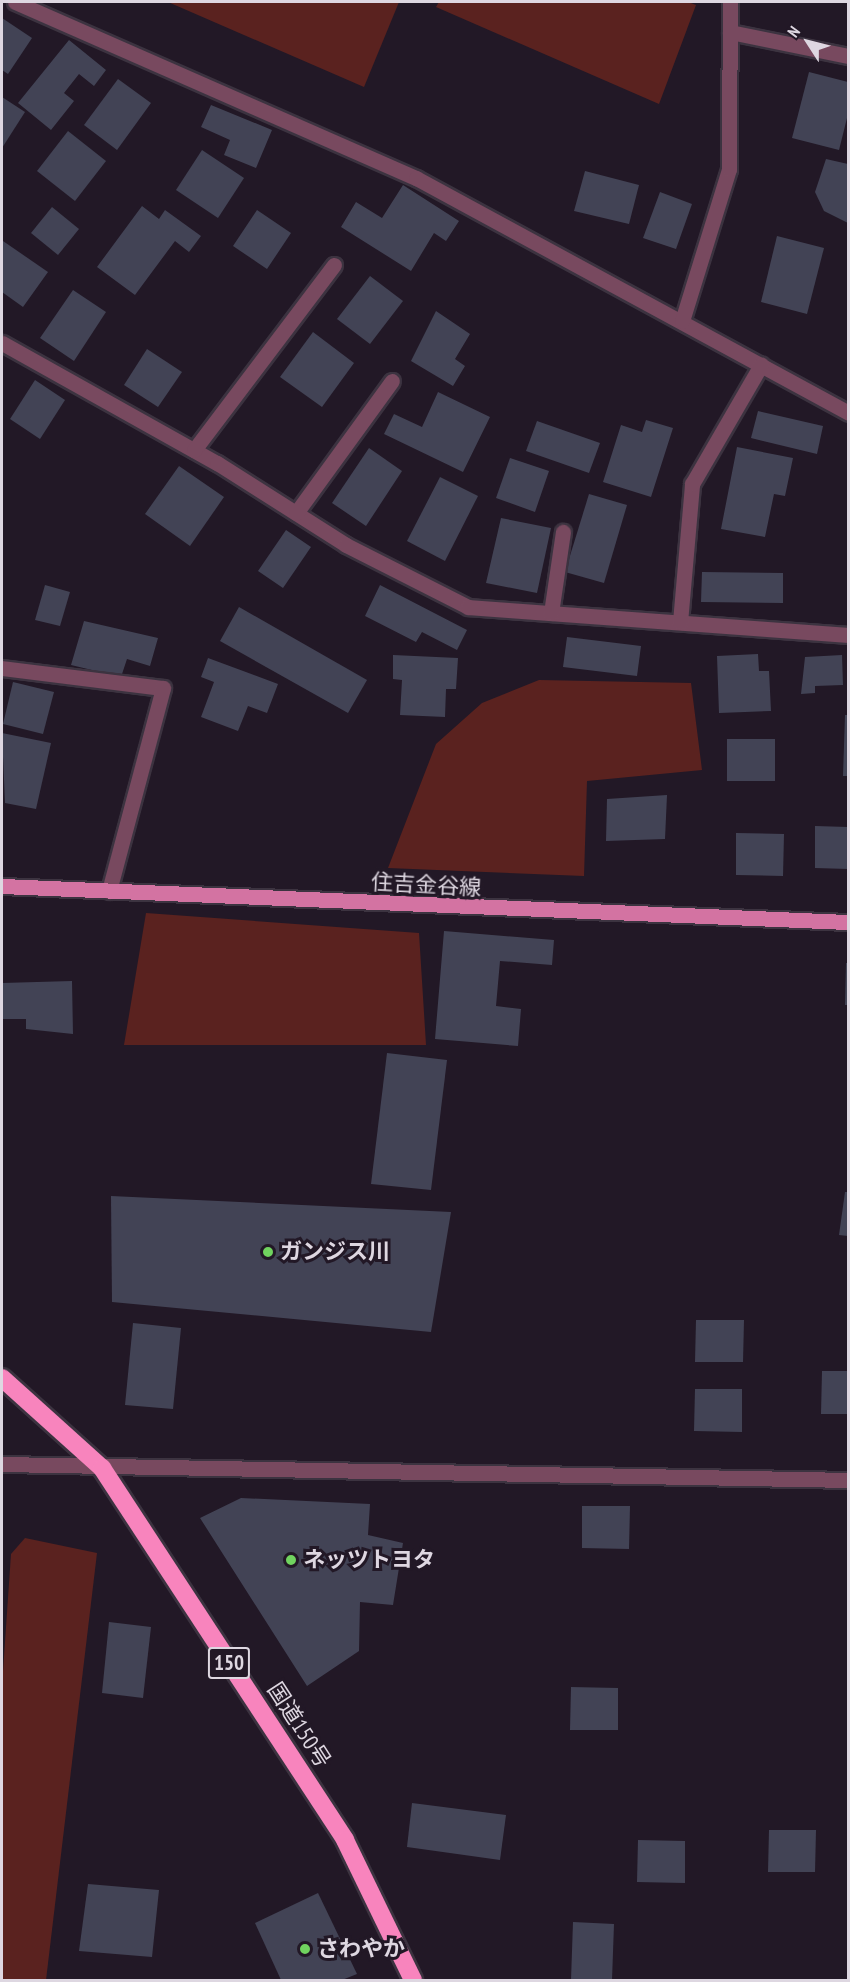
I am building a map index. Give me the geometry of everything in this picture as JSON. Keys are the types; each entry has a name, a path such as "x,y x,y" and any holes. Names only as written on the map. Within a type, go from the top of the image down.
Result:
{"highway":[{"name":"国道150号","path":"2,1378 102,1468 345,1840 413,1980"}],"main road":[{"name":"住吉金谷線","path":"2,886 849,922"}],"street":[{"path":"15,2 416,178 849,413"},
{"path":"682,321 729,169 730,2"},
{"path":"730,32 849,56"},
{"path":"194,450 334,265"},
{"path":"2,343 194,450 296,513 468,607 849,635"},
{"path":"680,622 692,484 761,365"},
{"path":"296,513 392,381"},
{"path":"551,613 562,531"},
{"path":"2,668 163,688 109,891"},
{"path":"2,1464 102,1468 849,1480"}],"shaded area":[{"path":"168,2 399,2 364,87"},
{"path":"439,2 688,2 696,5 659,104 436,7"},
{"path":"539,680 691,683 702,770 587,781 584,876 388,868 436,744 482,703"},
{"path":"146,913 419,933 426,1045 124,1045"},
{"path":"25,1538 97,1553 46,1980 2,1980 2,1686 11,1554"}],"building":[{"path":"2,18 32,38 8,74 2,70"},
{"path":"69,40 106,70 94,86 79,74 64,93 74,101 51,130 18,103"},
{"path":"809,72 848,82 848,114 839,150 792,138"},
{"path":"118,79 151,103 117,150 84,125"},
{"path":"2,97 25,112 2,148"},
{"path":"211,105 272,130 256,168 224,155 230,140 201,127"},
{"path":"68,131 106,161 75,201 37,171"},
{"path":"202,150 244,178 218,218 176,190"},
{"path":"826,159 848,164 848,223 824,211 815,192"},
{"path":"585,171 639,185 629,224 574,211"},
{"path":"403,185 459,221 446,241 434,233 411,271 341,227 356,202 382,218"},
{"path":"660,192 692,204 676,249 643,238"},
{"path":"142,206 159,219 165,210 201,236 189,252 175,241 135,295 97,267"},
{"path":"52,207 79,229 58,255 31,233"},
{"path":"257,210 291,233 267,269 233,246"},
{"path":"777,236 824,248 807,314 761,302"},
{"path":"3,241 48,272 23,307 2,292"},
{"path":"370,276 403,301 370,344 337,319"},
{"path":"73,290 106,312 74,361 40,338"},
{"path":"436,311 470,334 455,359 465,366 453,386 411,361"},
{"path":"313,332 354,363 322,407 280,377"},
{"path":"147,349 182,372 158,407 124,385"},
{"path":"35,380 65,400 40,439 10,419"},
{"path":"438,392 490,417 463,472 384,434 394,414 422,427"},
{"path":"758,411 823,426 817,454 751,438"},
{"path":"646,420 673,428 651,497 603,482 621,425 642,432"},
{"path":"537,421 600,443 589,473 526,451"},
{"path":"737,447 793,458 785,496 774,494 765,537 721,529"},
{"path":"369,448 402,471 366,526 332,503"},
{"path":"510,458 549,471 535,512 496,498"},
{"path":"179,466 224,497 190,546 145,514"},
{"path":"440,477 478,496 445,561 407,541"},
{"path":"589,494 627,505 604,583 565,572"},
{"path":"501,518 551,528 537,593 486,583"},
{"path":"286,530 311,547 283,588 258,571"},
{"path":"702,572 783,573 783,603 701,602"},
{"path":"45,585 70,592 60,626 35,620"},
{"path":"380,585 467,630 457,650 422,632 416,642 365,616"},
{"path":"239,607 367,680 348,713 220,641"},
{"path":"84,621 158,638 150,666 127,659 121,677 71,665"},
{"path":"567,637 641,646 637,676 563,667"},
{"path":"758,654 759,671 769,671 771,711 719,713 717,656"},
{"path":"393,655 458,658 456,689 446,689 445,717 400,715 402,680 393,679"},
{"path":"842,655 843,685 815,686 815,693 801,694 805,657"},
{"path":"208,658 278,684 267,713 248,706 238,731 201,717 214,682 201,677"},
{"path":"13,682 54,692 43,734 3,724"},
{"path":"845,715 848,715 848,776 843,776"},
{"path":"2,733 51,743 36,809 5,803"},
{"path":"727,739 775,739 775,781 727,781"},
{"path":"667,795 665,839 606,841 607,799"},
{"path":"815,826 848,827 848,869 815,868"},
{"path":"736,833 784,834 783,876 736,875"},
{"path":"444,931 554,940 552,965 500,961 496,1006 521,1009 518,1046 435,1039"},
{"path":"846,963 848,963 848,1005 845,1005"},
{"path":"72,981 73,1034 26,1029 26,1019 2,1019 2,983"},
{"path":"387,1053 447,1060 431,1190 371,1184"},
{"path":"845,1192 848,1192 848,1236 839,1235"},
{"path":"111,1196 451,1212 431,1332 112,1302"},
{"path":"696,1320 744,1320 743,1362 695,1362"},
{"path":"133,1323 181,1328 173,1409 125,1405"},
{"path":"822,1371 848,1371 848,1414 821,1414"},
{"path":"695,1389 742,1389 742,1432 694,1431"},
{"path":"241,1498 370,1504 368,1535 403,1543 393,1605 360,1602 359,1651 307,1686 200,1518"},
{"path":"582,1506 630,1506 629,1549 582,1548"},
{"path":"109,1622 151,1627 143,1698 102,1693"},
{"path":"571,1687 618,1688 618,1730 570,1730"},
{"path":"412,1803 506,1815 500,1860 407,1847"},
{"path":"769,1830 816,1830 815,1872 768,1872"},
{"path":"638,1840 685,1841 685,1883 637,1882"},
{"path":"88,1884 159,1890 152,1957 79,1951"},
{"name":"さわやか","path":"318,1893 357,1974 342,1980 281,1980 255,1923"},
{"path":"573,1922 614,1924 612,1980 571,1980"}],"place":[{"name":"ガンジス川","path":"268,1252"},
{"name":"ネッツトヨタ","path":"291,1560"},
{"name":"さわやか","path":"305,1949"}]}
